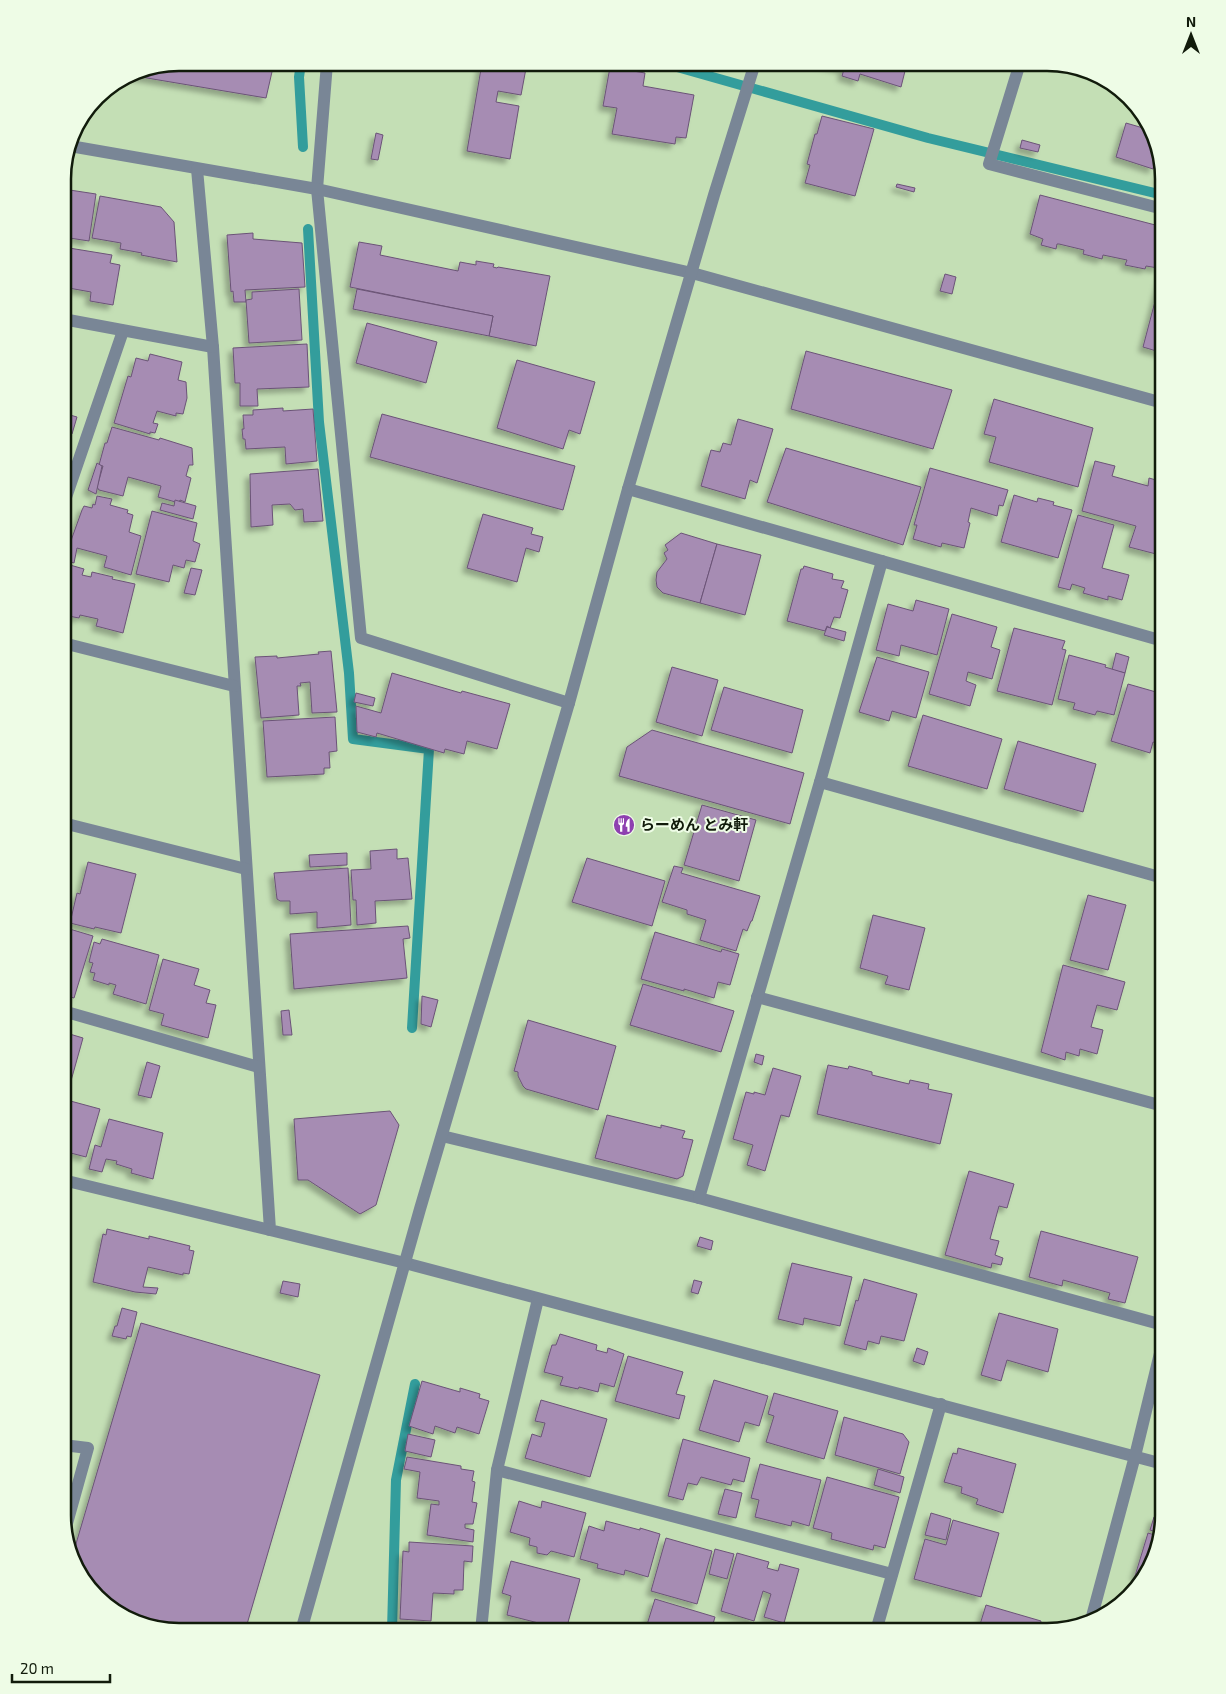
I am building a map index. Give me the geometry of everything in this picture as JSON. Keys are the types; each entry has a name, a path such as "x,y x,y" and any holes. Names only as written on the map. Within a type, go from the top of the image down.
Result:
{"street":[{"path":"326,71 317,189 361,638 569,703"},
{"path":"303,1623 405,1263 569,703 628,489 752,71"},
{"path":"1018,71 989,164 1155,207"},
{"path":"76,147 317,189 692,273 1155,401"},
{"path":"197,168 213,347 270,1230"},
{"path":"71,321 213,347"},
{"path":"71,483 123,331"},
{"path":"628,489 1155,638"},
{"path":"699,1198 882,561"},
{"path":"71,645 234,686"},
{"path":"820,782 1155,875"},
{"path":"71,825 246,870"},
{"path":"758,997 1155,1104"},
{"path":"71,1013 259,1067"},
{"path":"442,1136 699,1198 1155,1323"},
{"path":"71,1182 405,1263 1155,1462"},
{"path":"482,1623 497,1470 538,1299"},
{"path":"1093,1612 1155,1377"},
{"path":"878,1623 941,1404"},
{"path":"71,1446 88,1448 71,1509"},
{"path":"497,1470 892,1574"}],"building":[{"path":"180,71 272,71 266,98 144,77 165,72"},
{"path":"481,71 526,71 521,95 498,91 496,102 519,106 510,159 467,151"},
{"path":"609,71 645,73 643,86 694,95 686,138 676,137 675,144 612,134 617,108 603,106"},
{"path":"843,71 905,71 901,87 860,74 858,81 842,76"},
{"path":"822,116 874,129 855,196 805,183 810,165 807,164"},
{"path":"1126,123 1141,127 1151,152 1153,169 1116,157"},
{"path":"376,133 383,135 378,160 371,159"},
{"path":"1022,140 1040,145 1038,152 1020,148"},
{"path":"897,184 915,188 914,192 896,187"},
{"path":"71,190 96,194 89,241 71,238"},
{"path":"1040,195 1155,225 1155,268 1146,266 1145,269 1125,265 1127,260 1103,255 1102,259 1083,254 1084,250 1059,244 1057,244 1056,249 1041,245 1043,239 1030,234"},
{"path":"100,196 161,207 174,222 177,262 120,249 121,243 92,238"},
{"path":"253,233 253,239 302,243 305,287 245,290 246,302 234,302 233,291 231,292 227,235"},
{"path":"359,242 382,246 380,255 458,271 460,262 476,265 476,261 494,264 493,267 497,268 550,276 536,346 489,336 493,316 350,287"},
{"path":"71,248 112,255 110,263 120,265 113,305 90,301 91,292 71,288"},
{"path":"945,274 956,277 952,294 940,291"},
{"path":"299,289 302,340 249,343 246,300 252,299 252,292"},
{"path":"357,289 493,316 489,336 353,309"},
{"path":"1155,301 1155,351 1143,347"},
{"path":"367,323 437,342 426,383 356,363"},
{"path":"307,344 309,387 257,389 258,406 240,406 240,383 235,383 233,348"},
{"path":"806,351 952,390 933,449 791,409"},
{"path":"150,354 182,362 178,380 186,382 187,398 183,414 176,413 176,416 157,411 153,423 158,424 155,433 150,432 150,434 114,423 128,376 131,377 136,358 148,361"},
{"path":"517,360 595,382 580,434 569,430 563,449 497,428"},
{"path":"994,399 1093,428 1078,487 989,462 996,437 984,434"},
{"path":"283,408 283,411 313,409 317,461 286,464 285,447 246,449 242,429 244,429 243,415 253,415 253,410"},
{"path":"382,414 575,466 563,510 370,457"},
{"path":"71,415 77,417 71,434"},
{"path":"738,419 773,429 757,483 750,480 745,499 701,486 711,450 720,452 723,443 731,445"},
{"path":"112,427 159,440 160,438 192,448 193,465 189,465 186,476 191,478 185,502 180,500 179,503 158,497 161,486 128,477 123,496 99,490 97,487 103,466 99,465"},
{"path":"786,448 921,487 903,545 767,502"},
{"path":"1095,461 1115,466 1112,476 1148,486 1149,478 1155,480 1155,554 1129,547 1136,526 1082,511"},
{"path":"97,463 102,466 96,494 88,490"},
{"path":"930,468 1008,490 1003,506 999,505 997,516 971,508 968,522 970,523 964,548 942,543 941,547 913,539 917,525 914,525"},
{"path":"318,469 323,521 304,522 303,509 295,510 290,504 272,505 273,525 251,527 250,474"},
{"path":"1014,495 1037,502 1038,498 1054,502 1053,505 1072,510 1058,558 1001,542"},
{"path":"97,496 112,499 110,505 128,510 127,513 133,515 129,532 141,536 131,575 104,567 107,556 77,548 74,563 71,562 71,541 82,510 84,506 92,508 93,504 95,505"},
{"path":"175,500 196,506 193,519 160,510 162,503 174,506"},
{"path":"152,511 197,523 193,541 200,544 195,562 186,560 184,568 173,565 169,582 136,574"},
{"path":"483,514 533,528 531,534 543,537 539,552 526,548 517,582 467,568"},
{"path":"1078,515 1114,525 1102,568 1129,575 1122,600 1108,596 1108,600 1083,593 1085,588 1072,584 1070,590 1058,587"},
{"path":"681,533 717,544 700,603 663,593 657,587 657,572 667,559 664,553 668,550 665,545"},
{"path":"717,544 761,555 745,615 700,603"},
{"path":"71,565 84,569 82,575 91,577 92,572 135,584 123,633 96,626 98,619 80,615 79,618 71,616"},
{"path":"804,566 833,574 832,579 844,581 841,588 848,590 840,618 834,617 830,628 827,626 825,631 787,621 801,569"},
{"path":"191,568 202,570 195,595 184,593"},
{"path":"916,600 949,609 937,655 901,645 899,656 876,650 888,604 913,611"},
{"path":"952,614 997,627 991,647 1000,650 992,679 968,672 966,681 976,685 970,706 929,694"},
{"path":"827,627 846,632 844,641 824,635"},
{"path":"1014,628 1065,641 1062,649 1066,650 1052,705 997,691"},
{"path":"331,651 337,712 312,713 310,682 300,683 301,686 297,686 299,715 261,718 255,657 277,656 277,658"},
{"path":"1116,653 1129,657 1125,673 1112,670"},
{"path":"1069,655 1106,665 1105,667 1125,673 1114,715 1097,711 1095,715 1073,709 1075,703 1058,699"},
{"path":"877,657 929,672 916,718 892,711 889,721 859,712"},
{"path":"672,667 718,680 702,736 656,722"},
{"path":"392,673 461,693 462,691 510,704 497,749 467,741 464,754 445,749 444,753 377,733 376,737 357,732 356,706 381,713"},
{"path":"1128,684 1155,692 1155,743 1153,742 1150,753 1111,741"},
{"path":"724,687 803,710 792,753 711,730"},
{"path":"356,693 375,698 373,706 354,702"},
{"path":"923,715 1002,739 987,789 908,766"},
{"path":"335,717 337,751 329,752 330,768 324,768 324,774 267,777 263,721"},
{"path":"652,730 804,773 790,824 619,776 627,747"},
{"path":"1018,741 1096,764 1083,812 1004,789"},
{"path":"702,805 756,820 739,881 684,865"},
{"path":"397,849 397,859 408,858 412,899 375,901 376,923 357,925 356,900 353,900 351,870 371,869 370,851"},
{"path":"347,853 347,865 310,867 309,855"},
{"path":"587,858 665,881 652,926 572,902"},
{"path":"88,862 136,874 121,933 71,923 77,893 80,894"},
{"path":"674,866 683,868 681,873 760,896 752,921 747,931 743,929 736,951 700,940 706,920 687,914 687,910 662,902"},
{"path":"348,868 351,925 317,928 317,912 290,914 290,901 280,901 277,899 274,873"},
{"path":"1088,895 1126,905 1108,970 1070,960"},
{"path":"873,915 925,928 909,990 885,984 888,976 860,968"},
{"path":"408,926 410,938 403,939 407,978 294,989 290,934"},
{"path":"71,929 93,936 74,998 71,997"},
{"path":"655,932 721,952 722,949 739,954 730,985 718,982 714,998 641,979"},
{"path":"102,939 159,955 146,1004 113,994 116,985 93,980 95,973 90,972 93,963 89,962 94,942 100,944"},
{"path":"163,959 199,969 194,985 210,990 206,1003 216,1005 208,1038 161,1025 164,1014 149,1010"},
{"path":"1063,965 1125,982 1117,1010 1097,1005 1091,1027 1103,1030 1097,1054 1080,1049 1079,1056 1066,1052 1065,1060 1041,1052"},
{"path":"643,984 734,1011 721,1052 630,1025"},
{"path":"422,996 438,1000 431,1027 421,1024"},
{"path":"289,1010 292,1035 283,1035 281,1011"},
{"path":"528,1020 616,1046 598,1110 526,1089 523,1086 518,1072 514,1071"},
{"path":"71,1034 83,1038 71,1081"},
{"path":"756,1054 764,1056 762,1065 754,1062"},
{"path":"147,1062 160,1066 151,1098 138,1095"},
{"path":"828,1065 848,1069 849,1066 872,1072 872,1075 909,1084 910,1080 929,1084 928,1089 952,1094 940,1144 817,1114"},
{"path":"773,1068 801,1076 789,1117 781,1115 765,1171 747,1165 753,1145 733,1139 746,1092 765,1095"},
{"path":"71,1101 100,1109 86,1157 71,1153"},
{"path":"390,1111 399,1125 376,1205 360,1214 308,1180 298,1180 294,1119"},
{"path":"607,1115 661,1128 661,1125 685,1131 682,1138 693,1140 683,1176 677,1179 595,1158"},
{"path":"109,1119 163,1133 153,1179 131,1173 132,1169 116,1164 117,1161 106,1159 102,1172 89,1169 95,1145 101,1147"},
{"path":"969,1171 1014,1184 1007,1208 999,1206 990,1239 999,1241 995,1255 1003,1258 1001,1265 992,1263 991,1268 945,1255"},
{"path":"107,1229 149,1239 149,1236 190,1246 189,1250 194,1251 189,1274 183,1273 183,1275 148,1267 143,1287 158,1288 156,1294 135,1292 93,1282 103,1234 106,1235"},
{"path":"1041,1231 1138,1257 1125,1303 1108,1299 1110,1293 1063,1280 1062,1286 1029,1277"},
{"path":"700,1237 713,1241 711,1250 697,1246"},
{"path":"792,1263 852,1277 840,1326 804,1318 803,1325 778,1319"},
{"path":"864,1279 917,1294 904,1341 881,1336 879,1344 868,1341 866,1350 844,1344"},
{"path":"694,1280 702,1282 698,1294 691,1292"},
{"path":"283,1281 300,1284 298,1297 280,1293"},
{"path":"122,1308 137,1312 131,1337 127,1336 126,1339 112,1336"},
{"path":"999,1313 1058,1329 1048,1372 1007,1360 1001,1381 981,1375"},
{"path":"141,1323 320,1375 247,1623 173,1623 158,1621 132,1612 108,1596 98,1586 79,1556 76,1545"},
{"path":"560,1334 597,1345 596,1350 607,1353 608,1348 624,1354 614,1387 600,1383 598,1392 579,1387 578,1389 560,1385 563,1377 544,1372 552,1345 556,1345"},
{"path":"917,1348 928,1352 924,1365 913,1361"},
{"path":"628,1356 683,1372 676,1394 685,1396 679,1419 615,1401"},
{"path":"714,1380 768,1396 759,1426 745,1422 739,1442 699,1430"},
{"path":"422,1381 460,1392 460,1388 480,1394 479,1398 489,1401 479,1434 457,1427 455,1433 435,1426 433,1434 409,1426"},
{"path":"774,1393 838,1411 824,1459 766,1442 774,1416 768,1414"},
{"path":"541,1400 607,1419 590,1477 525,1458 532,1434 541,1437 545,1423 535,1421"},
{"path":"844,1417 903,1434 909,1442 900,1474 835,1455"},
{"path":"408,1434 435,1440 431,1457 405,1451"},
{"path":"683,1439 750,1458 744,1482 733,1479 731,1485 701,1477 697,1485 688,1483 683,1500 668,1496"},
{"path":"958,1448 1016,1464 1003,1513 976,1504 978,1499 961,1493 962,1487 944,1482 953,1453 957,1454"},
{"path":"407,1457 461,1466 461,1469 474,1471 472,1481 475,1482 472,1502 477,1503 473,1524 465,1524 465,1528 474,1530 473,1542 427,1535 431,1504 439,1505 439,1501 417,1498 420,1472 404,1469"},
{"path":"760,1464 821,1480 809,1526 792,1521 791,1526 755,1517 759,1500 751,1498"},
{"path":"878,1469 904,1477 900,1493 874,1485"},
{"path":"827,1477 899,1497 885,1548 874,1545 873,1550 831,1539 832,1533 813,1528"},
{"path":"725,1489 742,1493 736,1518 718,1514"},
{"path":"519,1501 541,1508 542,1501 586,1513 574,1557 551,1551 547,1555 537,1553 537,1547 529,1545 530,1538 510,1532"},
{"path":"931,1513 951,1519 946,1540 925,1535"},
{"path":"1154,1517 1154,1531 1150,1530"},
{"path":"953,1520 999,1533 981,1597 914,1579 925,1539 946,1545"},
{"path":"606,1521 660,1534 648,1577 625,1570 624,1575 597,1568 598,1564 580,1559 589,1526 604,1531"},
{"path":"1148,1533 1153,1534 1147,1556 1135,1576"},
{"path":"666,1538 712,1551 697,1604 651,1591"},
{"path":"409,1542 473,1546 472,1562 464,1561 463,1590 454,1590 454,1594 433,1593 431,1621 400,1619 403,1551 409,1552"},
{"path":"715,1549 734,1554 727,1579 709,1574"},
{"path":"737,1553 769,1562 767,1568 778,1571 780,1564 799,1569 784,1623 764,1617 771,1594 763,1591 754,1621 721,1611"},
{"path":"511,1561 580,1579 568,1623 538,1623 507,1615 511,1596 502,1593"},
{"path":"655,1599 715,1617 713,1623 648,1623"},
{"path":"986,1605 1041,1621 1041,1623 980,1623"}],"waterway":[{"path":"300,71 303,147"},
{"path":"691,71 928,138 1155,193"},
{"path":"308,229 319,422 349,673 353,739 429,749 412,1028"},
{"path":"392,1623 396,1480 415,1384"}],"place":[{"name":"らーめん とみ軒","path":"624,825"}]}
